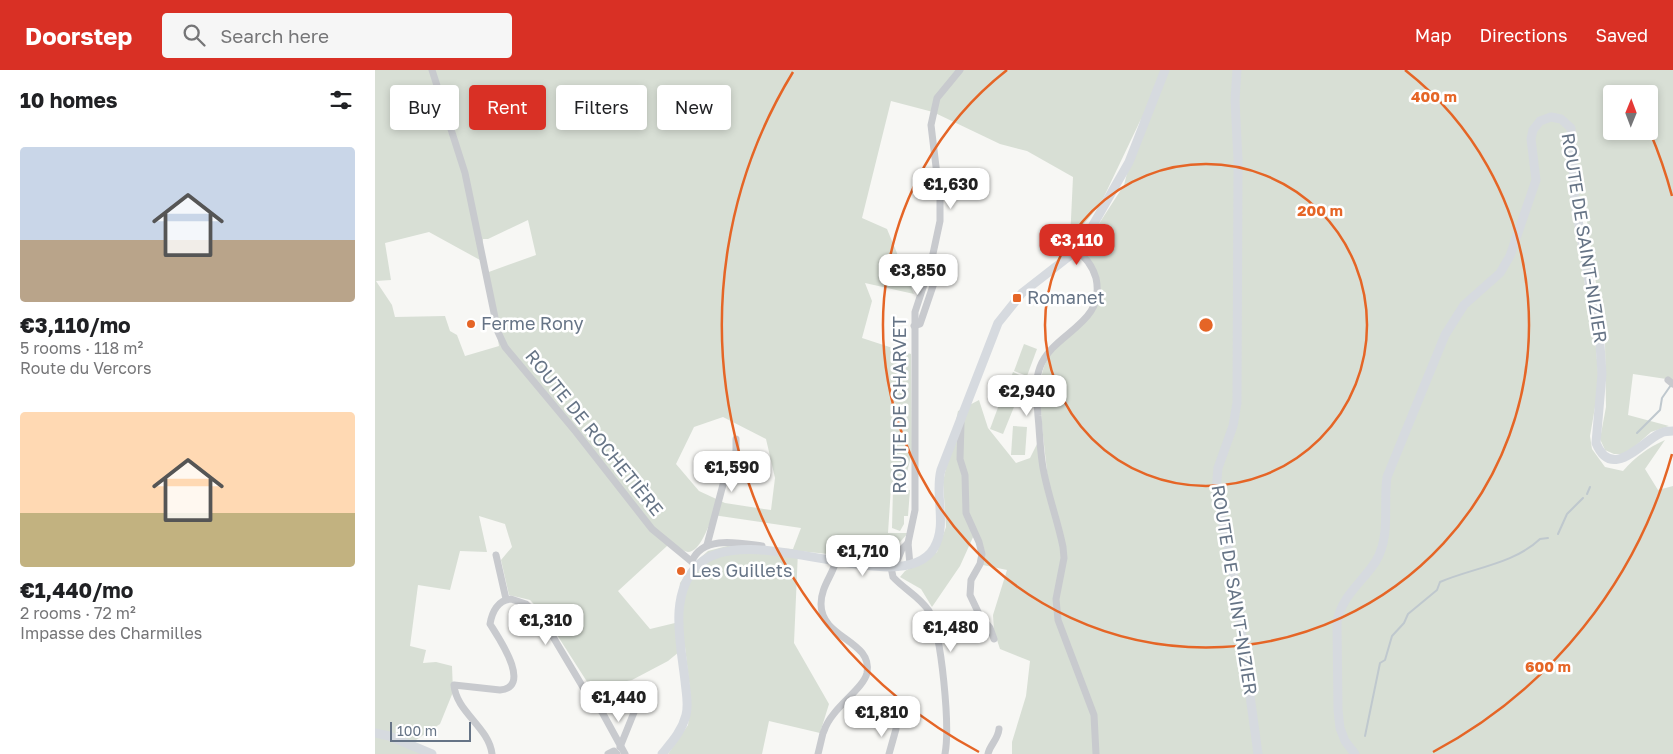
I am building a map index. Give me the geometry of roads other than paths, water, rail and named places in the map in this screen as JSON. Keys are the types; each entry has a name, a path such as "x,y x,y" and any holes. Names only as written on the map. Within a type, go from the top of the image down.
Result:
{"main road":[{"path":"662,754 681,730 687,713 680,611 685,584 695,564 724,551 767,551 837,561 893,566 910,565 928,555 938,540 941,526 939,475 998,323 1022,293 1076,251 1129,162 1165,70"},
{"name":"ROUTE DE SAINT-NIZIER","path":"1237,70 1235,100 1238,160 1237,403 1233,426 1218,468 1216,491 1233,571 1258,754"},
{"name":"ROUTE DE SAINT-NIZIER","path":"1355,754 1345,741 1338,710 1337,622 1340,608 1346,596 1376,560 1384,543 1384,497 1387,477 1445,336 1464,305 1500,273 1511,256 1536,180 1531,139 1533,130 1540,121 1551,117 1561,119 1571,128 1575,203 1601,344 1602,374 1596,430 1597,443 1606,456 1618,459 1631,455 1662,432 1673,431"},
{"path":"375,733 389,736 432,754"}],"street":[{"name":"ROUTE DE ROCHETIÈRE","path":"432,70 465,174 498,332 505,347 576,432 652,529 695,564"},
{"name":"ROUTE DE CHARVET","path":"910,565 907,543 915,510 915,312 931,263 940,222 940,200 931,131 937,98 960,70"},
{"path":"1076,251 1091,266 1097,294 1096,301 1085,319 1050,350 1040,368 1036,391 1044,472 1063,547 1064,558 1056,599 1058,620 1094,715 1096,754"},
{"path":"914,326 920,324 934,283"},
{"path":"961,416 960,458 965,475 966,512 982,554 980,564 971,580 970,595 979,614 990,628 994,640"},
{"path":"707,545 725,476 736,451 736,439"},
{"path":"695,564 698,551 707,545 723,543 747,544 764,547 767,551"},
{"name":"ROUTE DE CHARVET","path":"893,566 907,543"},
{"path":"496,555 506,599"},
{"path":"818,754 827,721 859,686 867,670 863,653 829,626 822,615 822,594 837,561"},
{"path":"893,566 893,578 921,600 937,631 947,728 945,754"},
{"path":"506,599 526,604 543,620 584,688 602,712 619,750 625,754"},
{"path":"492,754 488,740 455,692 454,685 506,690 513,682 515,672 490,624 494,609 506,599"},
{"path":"608,754 619,750 637,705"},
{"path":"889,754 896,728"},
{"path":"989,754 989,746 999,737 999,729"}],"waterway":[{"path":"1637,433 1660,410 1662,398 1671,385"},
{"path":"1587,494 1590,487"},
{"path":"1558,534 1567,514 1583,498"},
{"path":"1365,736 1380,663 1385,660 1392,636 1404,623 1408,614 1437,590 1440,582 1505,560 1530,547 1540,539 1548,538"}],"place":[{"name":"Romanet","path":"1017,298"},
{"name":"Ferme Rony","path":"471,324"},
{"name":"Les Guillets","path":"681,571"}]}
